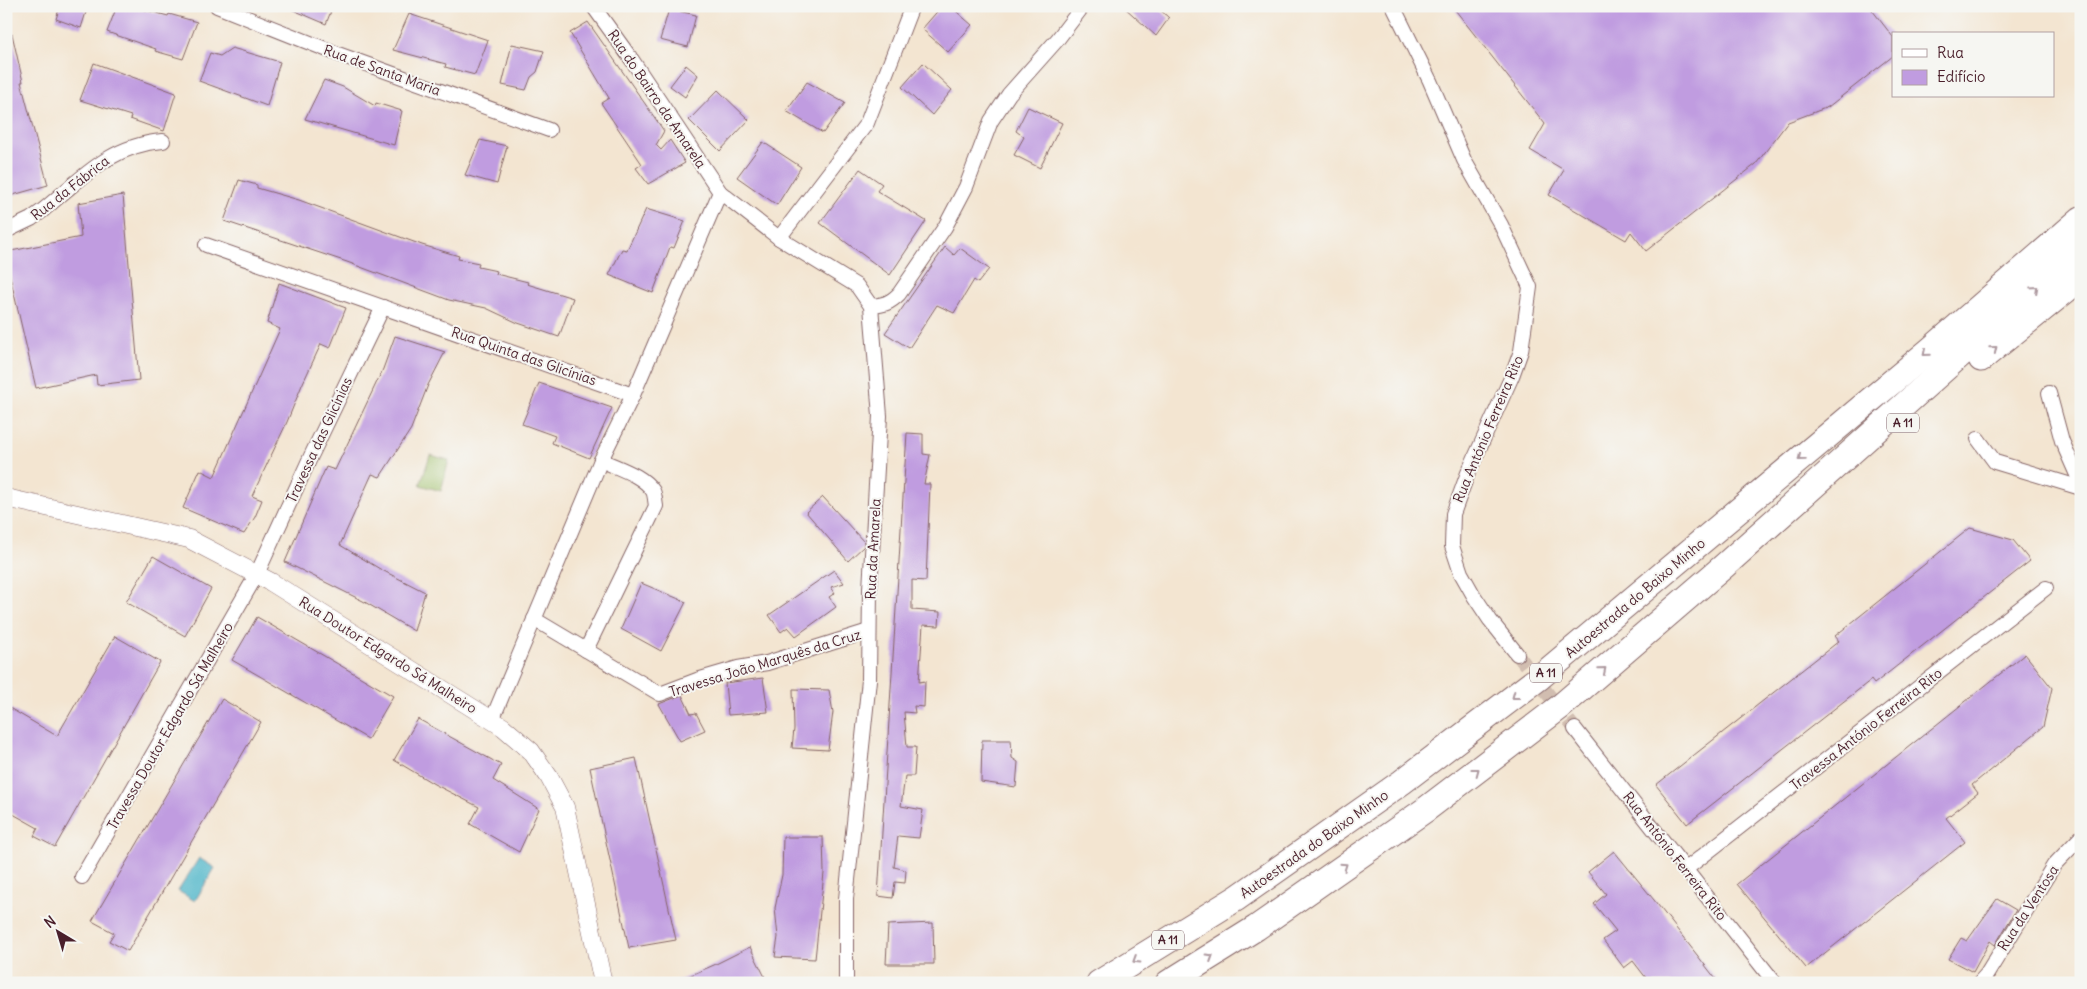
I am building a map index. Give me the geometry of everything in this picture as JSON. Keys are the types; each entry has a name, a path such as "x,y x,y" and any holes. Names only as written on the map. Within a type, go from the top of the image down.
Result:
{"highway":[{"path":"2002,286 2081,209"},
{"name":"A 11","path":"2002,286 2081,220"},
{"path":"1724,566 2081,247"},
{"name":"A 11","path":"1168,983 1256,928 1424,810 1560,707 1724,566 2081,278"},
{"name":"Autoestrada do Baixo Minho","path":"1099,983 1237,898 1402,782 1540,677 1922,357 2002,286"}],"street":[{"name":"Rua de Santa Maria","path":"217,6 338,54 549,130"},
{"name":"Rua do Bairro da Amarela","path":"593,6 632,60 720,192"},
{"path":"780,238 866,123 912,6"},
{"path":"492,720 601,460 633,395 720,192 780,238 857,286 871,306 883,305 893,300 946,227 966,187 988,128 996,114 1009,94 1057,40 1084,6"},
{"name":"Rua António Ferreira Rito","path":"1393,6 1430,81 1464,160 1501,225 1530,287 1521,351 1512,376 1468,473 1453,514 1452,546 1462,573 1490,620 1517,654"},
{"name":"Rua da Fábrica","path":"6,230 42,212 106,158 130,146 163,141"},
{"name":"Rua Quinta das Glicínias","path":"206,245 633,395"},
{"name":"Rua da Amarela","path":"846,983 846,899 869,680 869,631 880,416 871,306"},
{"name":"Travessa das Glicínias","path":"257,574 311,456 383,307"},
{"path":"2049,393 2062,441 2081,484"},
{"path":"1978,439 1995,462 2081,488"},
{"path":"534,619 586,650 656,506 654,492 649,486 640,479 601,460"},
{"name":"Rua Doutor Edgardo Sá Malheiro","path":"6,498 189,539 257,574 492,720 531,751 549,777 565,808 603,983"},
{"name":"Travessa Doutor Edgardo Sá Malheiro","path":"82,877 257,574"},
{"name":"Travessa António Ferreira Rito","path":"1686,869 2046,588"},
{"name":"Travessa João Marquês da Cruz","path":"586,650 660,694 697,680 738,668 767,664 869,631"},
{"name":"Rua António Ferreira Rito","path":"1575,729 1775,983"},
{"name":"Rua da Ventosa","path":"1979,983 1987,974 2054,865 2081,837"}],"green space":[{"path":"430,455 449,460 441,491 420,485"}],"water":[{"path":"199,858 215,868 195,901 178,891"}],"building":[{"path":"60,6 88,6 81,28 56,19"},
{"path":"117,6 131,6 197,22 183,59 155,51 156,49 107,32"},
{"path":"284,6 333,6 326,24"},
{"path":"942,6 950,6 972,25 948,52 922,29"},
{"path":"1123,6 1156,6 1169,18 1156,36"},
{"path":"1452,6 1869,6 1892,36 1892,57 1828,107 1788,122 1756,164 1646,251 1631,232 1626,240 1549,195 1564,170 1530,150 1545,124"},
{"path":"669,9 696,15 688,47 660,40"},
{"path":"409,14 488,40 475,75 445,67 446,64 393,50"},
{"path":"588,22 664,131 656,145 661,150 670,140 685,163 648,184 636,168 642,164 601,103 609,98 570,33"},
{"path":"12,34 23,82 21,82 48,185 6,197 6,35"},
{"path":"512,44 544,51 537,72 531,77 526,90 502,85"},
{"path":"232,48 280,62 267,106 199,81 210,53 220,56"},
{"path":"94,63 176,93 164,131 130,119 131,116 80,100"},
{"path":"923,63 952,90 932,115 902,87"},
{"path":"686,65 698,75 685,97 670,86"},
{"path":"324,80 343,87 375,106 376,103 402,111 394,145 305,119"},
{"path":"807,82 845,103 823,133 786,111"},
{"path":"718,90 749,120 720,151 689,120"},
{"path":"1028,107 1062,123 1040,168 1014,155 1024,137 1016,131"},
{"path":"480,140 507,146 497,184 465,175"},
{"path":"763,142 801,167 777,205 737,177"},
{"path":"860,169 882,184 877,191 926,221 890,275 820,223"},
{"path":"239,180 257,185 257,188 299,200 422,245 459,256 458,259 479,263 478,267 497,271 496,274 528,282 527,284 573,298 559,337 518,323 486,308 449,300 347,262 224,221"},
{"path":"123,195 139,380 97,385 96,375 36,388 6,259 6,252 81,237 78,203"},
{"path":"646,209 685,221 674,248 670,247 653,293 609,275 622,249 627,250"},
{"path":"945,247 954,255 960,248 989,269 978,283 974,280 954,313 937,305 909,348 885,333"},
{"path":"279,283 346,308 330,348 321,344 302,385 287,422 252,496 262,500 255,517 244,534 183,508 200,470 214,477 280,329 267,323"},
{"path":"395,336 445,352 428,385 411,429 380,477 372,474 340,545 380,569 425,592 414,631 363,601 285,562 326,467 335,470 383,369"},
{"path":"539,383 612,408 589,458 552,443 555,436 522,424"},
{"path":"907,433 923,434 923,454 930,455 924,484 930,484 926,581 912,580 912,610 940,612 939,626 923,625 919,682 925,681 924,707 914,706 915,713 904,712 907,747 916,747 914,776 905,776 901,806 923,810 919,838 898,836 894,867 906,870 905,883 895,882 893,898 878,896"},
{"path":"823,497 864,542 864,546 848,561 806,512"},
{"path":"1970,528 2013,540 2030,561 1874,684 1871,680 1687,824 1656,785 1839,641 1835,636"},
{"path":"153,556 211,589 185,636 126,602"},
{"path":"834,570 844,583 831,587 835,593 829,597 836,607 796,636 788,627 781,632 769,615"},
{"path":"641,583 686,602 661,651 621,629"},
{"path":"257,617 393,696 368,739 232,660"},
{"path":"115,636 160,662 55,847 34,836 38,828 6,810 6,706 57,736"},
{"path":"2025,654 2052,688 2043,727 1972,785 1978,793 1946,818 1965,842 1806,968 1737,884"},
{"path":"763,678 768,712 728,715 725,683"},
{"path":"793,689 829,690 833,712 828,750 792,748 794,729"},
{"path":"682,695 691,714 696,713 705,730 680,741 659,704"},
{"path":"222,699 261,722 128,951 109,941 114,933 92,921"},
{"path":"418,719 501,765 493,780 539,809 519,852 470,824 479,807 434,784 394,760"},
{"path":"982,740 1011,740 1012,758 1018,762 1016,787 981,782"},
{"path":"636,758 676,940 629,948 590,768"},
{"path":"783,837 823,837 824,873 815,959 775,957 778,937 775,908 782,875"},
{"path":"1614,851 1719,983 1650,983 1633,961 1624,968 1603,940 1616,931 1594,904 1606,894 1588,872"},
{"path":"1997,899 2016,910 1995,945 1990,941 1973,972 1948,959 1961,938 1967,941"},
{"path":"933,923 934,964 886,964 888,925"},
{"path":"750,947 768,983 673,983 714,965"}],"tunnel":[{"path":"1517,654 1575,729"}]}
